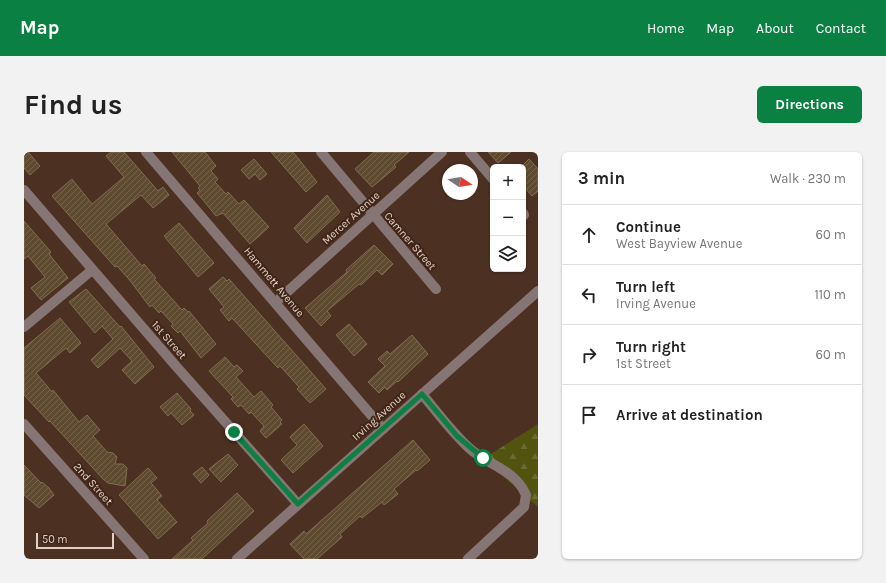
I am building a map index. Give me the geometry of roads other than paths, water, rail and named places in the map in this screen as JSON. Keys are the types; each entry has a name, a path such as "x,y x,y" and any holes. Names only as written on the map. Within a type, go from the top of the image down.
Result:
{"street":[{"name":"Hammett Avenue","path":"146,152 383,428"},
{"name":"Camner Street","path":"320,152 436,289"},
{"name":"Mercer Avenue","path":"276,302 442,152"},
{"path":"470,152 490,175"},
{"name":"1st Street","path":"24,190 92,270 298,504"},
{"path":"24,326 92,270"},
{"name":"Irving Avenue","path":"237,559 538,291"},
{"path":"422,394 461,440 483,458 508,472 517,480 526,495 524,507 468,559"},
{"name":"2nd Street","path":"24,424 144,559"}]}
